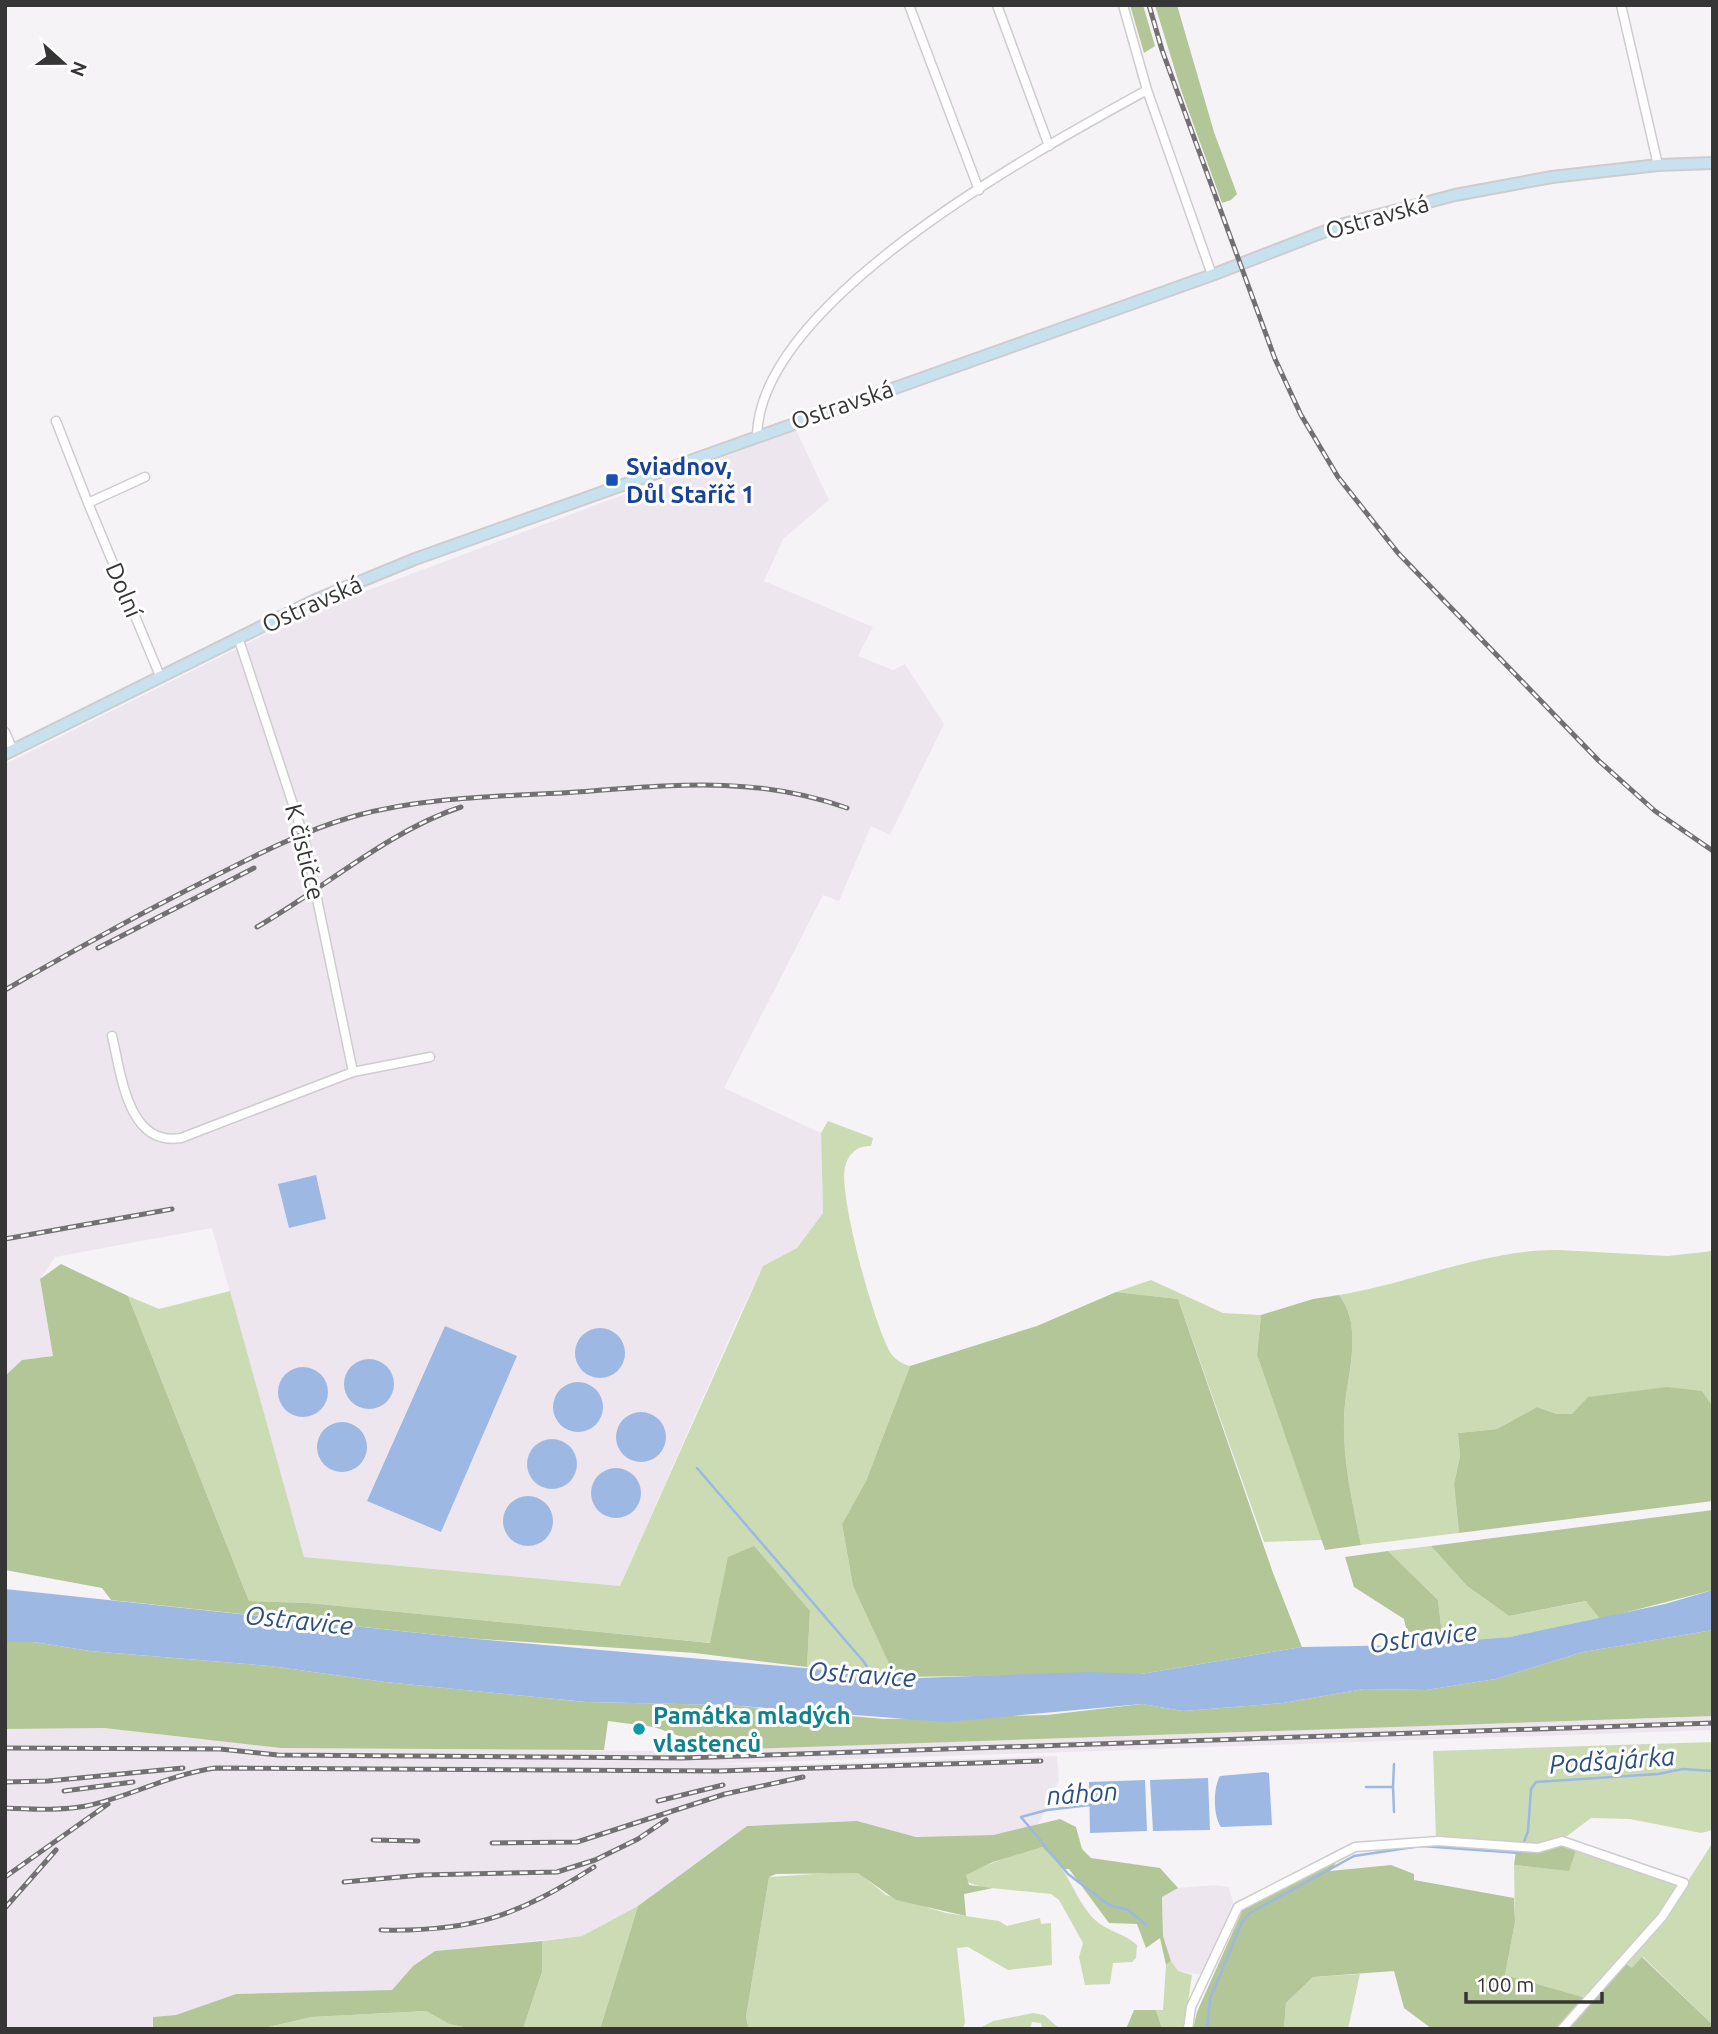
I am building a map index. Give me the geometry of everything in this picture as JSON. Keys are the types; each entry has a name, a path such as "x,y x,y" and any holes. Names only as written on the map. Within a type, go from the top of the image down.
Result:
{"street":[{"path":"909,5 979,190"},
{"path":"997,5 1049,146"},
{"path":"1123,5 1147,90 1212,275"},
{"path":"1621,5 1658,165"},
{"path":"757,435 762,403 769,384 810,327 887,251 1049,146 1147,90"},
{"name":"Ostravská","path":"9,752 313,601 415,559 1212,275 1344,224 1455,195 1552,177 1658,165 1713,163"},
{"name":"Dolní","path":"56,421 160,676"},
{"path":"88,503 145,477"},
{"name":"K čističce","path":"238,637 305,841 353,1072"},
{"path":"5,732 9,752"},
{"path":"112,1035 134,1115 152,1133 168,1139 181,1138 353,1072 430,1057"},
{"path":"1188,2029 1191,2007 1234,1911 1245,1902 1355,1846 1438,1841 1528,1848 1562,1841 1684,1882 1655,1926 1562,2029"}],"shaded area":[{"path":"796,430 829,500 783,539 764,581 873,627 858,656 893,670 905,664 944,724 890,835 871,826 839,901 823,895 724,1088 821,1133 823,1213 797,1248 763,1266 620,1586 304,1557 212,1228 55,1257 40,1279 53,1356 22,1360 5,1376 5,764 310,612"},
{"path":"1713,1716 1713,1730 712,1764 778,1765 1057,1756 1059,1781 1038,1825 993,1835 916,1837 857,1821 747,1826 638,1906 582,1936 435,1951 413,1966 392,1990 236,1994 176,2015 153,2017 153,2029 5,2029 5,1729 104,1728 281,1748 682,1751"},
{"path":"1215,1885 1229,1887 1234,1906 1202,1975 1178,1971 1173,1966 1163,1936 1162,1897 1178,1888"}],"green space":[{"path":"1130,5 1143,5 1155,46 1144,53"},
{"path":"1155,5 1177,5 1214,132 1237,194 1231,200 1222,203 1181,90"},
{"path":"828,1121 873,1138 871,1146 857,1149 846,1162 844,1182 847,1205 868,1293 885,1342 894,1357 910,1366 866,1481 842,1524 853,1586 895,1677 807,1667 810,1611 718,1614 711,1643 309,1603 249,1601 128,1296 159,1309 230,1291 304,1557 620,1586 763,1266 797,1248 823,1213 821,1133"},
{"path":"1559,1250 1668,1256 1713,1251 1713,1407 1701,1391 1573,1414 1557,1414 1537,1407 1497,1429 1458,1433 1460,1456 1454,1484 1459,1533 1361,1545 1349,1484 1344,1436 1352,1356 1351,1324 1339,1295 1503,1255"},
{"path":"61,1264 128,1296 249,1601 309,1603 710,1643 728,1557 754,1546 810,1611 807,1667 695,1653 466,1638 111,1600 102,1588 5,1570 5,1376 22,1360 53,1356 40,1279"},
{"path":"1151,1280 1223,1313 1261,1315 1257,1355 1322,1540 1264,1542 1178,1299 1116,1292"},
{"path":"1116,1292 1178,1299 1273,1573 1302,1647 1141,1674 895,1677 853,1586 842,1524 866,1481 910,1366 1037,1326"},
{"path":"1339,1295 1351,1324 1352,1356 1344,1436 1349,1484 1361,1545 1325,1550 1257,1355 1261,1315 1313,1299"},
{"path":"1667,1387 1702,1391 1713,1407 1713,1501 1459,1533 1454,1484 1460,1456 1458,1433 1497,1429 1537,1407 1557,1414 1572,1414 1588,1397"},
{"path":"1713,1510 1713,1590 1600,1619 1586,1601 1509,1616 1467,1586 1431,1546"},
{"path":"1431,1546 1467,1586 1509,1616 1587,1601 1600,1619 1510,1637 1443,1643 1438,1600 1388,1551"},
{"path":"1388,1551 1438,1600 1443,1643 1410,1645 1404,1619 1354,1587 1345,1557"},
{"path":"1713,1630 1713,1716 719,1750 654,1727 608,1721 604,1750 281,1748 104,1728 5,1729 5,1642 34,1642 90,1651 270,1666 385,1682 586,1702 727,1705 884,1719 1047,1715 1142,1704 1183,1711 1283,1703 1364,1689 1426,1690 1496,1679 1583,1652"},
{"path":"1713,1742 1713,1830 1701,1833 1630,1819 1591,1818 1563,1839 1538,1845 1436,1838 1433,1751"},
{"path":"1060,1819 1076,1827 1082,1849 1091,1858 1160,1868 1178,1888 1162,1897 1163,1936 1171,1961 1166,1965 1160,1938 1146,1948 1137,1924 1109,1923 1069,1869 1064,1869 1042,1847 993,1862 966,1875 969,1885 993,1888 964,1894 966,1916 896,1900 858,1873 776,1874 769,1877 746,2017 749,2029 600,2029 638,1906 747,1826 857,1821 916,1837 993,1835"},
{"path":"1713,1842 1713,2025 1643,1957 1632,1969 1626,1964 1654,1934"},
{"path":"1563,1844 1577,1847 1569,1871 1514,1865 1516,1851 1536,1851"},
{"path":"1042,1847 1058,1863 1094,1919 1137,1945 1136,1958 1132,1962 1113,1963 1110,1984 1085,1985 1079,1957 1083,1943 1059,1900 1051,1894 982,1887 967,1882 966,1875 970,1872 1027,1849"},
{"path":"1577,1847 1673,1882 1676,1889 1656,1920 1632,1948 1580,1999 1505,1975 1515,1922 1514,1865 1535,1867"},
{"path":"1340,1857 1330,1871 1391,1865 1414,1874 1414,1880 1514,1898 1515,1922 1505,1975 1589,1999 1626,1964 1632,1968 1642,1957 1713,2025 1713,2029 1432,2029 1404,2008 1394,1971 1313,1977 1286,2003 1284,2029 1193,2029 1197,2012 1243,1909"},
{"path":"859,1873 886,1895 946,1913 999,1921 1007,1926 1040,1918 1041,1924 1051,1923 1052,1965 1008,1970 968,1947 957,1948 965,2022 963,2029 749,2029 746,2017 769,1877"},
{"path":"638,1906 600,2029 523,2029 542,1972 542,1941 582,1936"},
{"path":"542,1941 542,1972 523,2029 473,2029 449,2024 426,2011 312,2017 260,2029 153,2029 153,2017 176,2015 236,1994 392,1990 413,1966 435,1951"},
{"path":"1171,1961 1178,1971 1192,1975 1184,2029 1162,2029 1156,2010 1163,2010 1166,1965"},
{"path":"1360,1974 1348,2029 1284,2029 1286,2003 1313,1977"},
{"path":"1134,2010 1156,2010 1162,2029 1126,2029"},
{"path":"426,2011 449,2024 473,2029 260,2029 312,2017"},
{"path":"1033,2013 1044,2015 1060,2029 1042,2029 1041,2023 1032,2022 1030,2029 978,2029 993,2021"}],"water":[{"path":"316,1175 326,1219 289,1228 278,1184"},
{"path":"445,1326 517,1356 441,1532 367,1501"},
{"path":"600,1328 618,1335 625,1353 618,1371 600,1378 582,1371 575,1353 582,1335"},
{"path":"369,1359 387,1366 394,1384 387,1402 369,1409 351,1402 344,1384 351,1366"},
{"path":"303,1367 321,1374 328,1392 321,1410 303,1417 285,1410 278,1392 285,1374"},
{"path":"578,1382 596,1389 603,1407 596,1425 578,1432 560,1425 553,1407 560,1389"},
{"path":"641,1412 659,1419 666,1437 659,1455 641,1462 623,1455 616,1437 623,1419"},
{"path":"342,1422 360,1429 367,1447 360,1465 342,1472 324,1465 317,1447 324,1429"},
{"path":"552,1439 570,1446 577,1464 570,1482 552,1489 534,1482 527,1464 534,1446"},
{"path":"616,1468 634,1475 641,1493 634,1511 616,1518 598,1511 591,1493 598,1475"},
{"path":"528,1496 546,1503 553,1521 546,1539 528,1546 510,1539 503,1521 510,1503"},
{"name":"Ostravice","path":"5,1589 466,1638 917,1678 1091,1672 1141,1674 1302,1647 1410,1645 1510,1637 1665,1604 1713,1590 1713,1630 1583,1652 1496,1679 1426,1690 1364,1689 1283,1703 1183,1711 1142,1704 946,1722 727,1705 586,1702 385,1682 270,1666 90,1651 34,1642 5,1642"},
{"path":"1269,1773 1272,1825 1221,1827 1216,1816 1215,1802 1220,1776"},
{"path":"1208,1778 1210,1830 1153,1831 1150,1780"},
{"path":"1145,1780 1147,1831 1090,1833 1089,1782"}],"waterway":[{"name":"Ostravice","path":"697,1468 864,1662 873,1677"},
{"name":"náhon","path":"1366,1787 1393,1787 1394,1764"},
{"name":"Podšajárka","path":"1421,1846 1520,1853 1528,1831 1531,1789 1536,1782 1658,1774 1683,1769 1713,1771"},
{"path":"1393,1787 1394,1812"},
{"path":"1090,1805 1047,1810 1021,1817 1068,1874 1109,1905 1128,1910 1146,1925"},
{"name":"Podšajárka","path":"1207,2029 1210,1999 1242,1922 1250,1913 1354,1856 1414,1847"}],"railway":[{"path":"1149,5 1162,50 1275,359 1301,415 1338,477 1398,553 1599,761 1655,811 1713,851"},
{"path":"5,990 129,920 260,853 335,822 384,809 443,800 689,785 783,791 847,808"},
{"path":"257,927 408,830 461,807"},
{"path":"98,948 254,868"},
{"path":"5,1239 172,1209"},
{"path":"5,1748 220,1749 278,1755 682,1758 1713,1723"},
{"path":"5,1808 76,1808 215,1768 719,1771 1041,1761"},
{"path":"5,1782 48,1781 183,1768"},
{"path":"492,1843 577,1842 725,1794 803,1777"},
{"path":"64,1791 133,1782"},
{"path":"658,1801 723,1785"},
{"path":"5,1877 108,1804"},
{"path":"344,1882 422,1875 557,1872 595,1860 638,1839 666,1820"},
{"path":"373,1840 418,1841"},
{"path":"5,1908 56,1850"},
{"path":"381,1930 442,1928 493,1918 541,1898 594,1867"}],"place":[{"name":"Sviadnov, Důl Staříč 1","path":"612,480"},
{"name":"Památka mladých vlastenců","path":"639,1729"}]}
